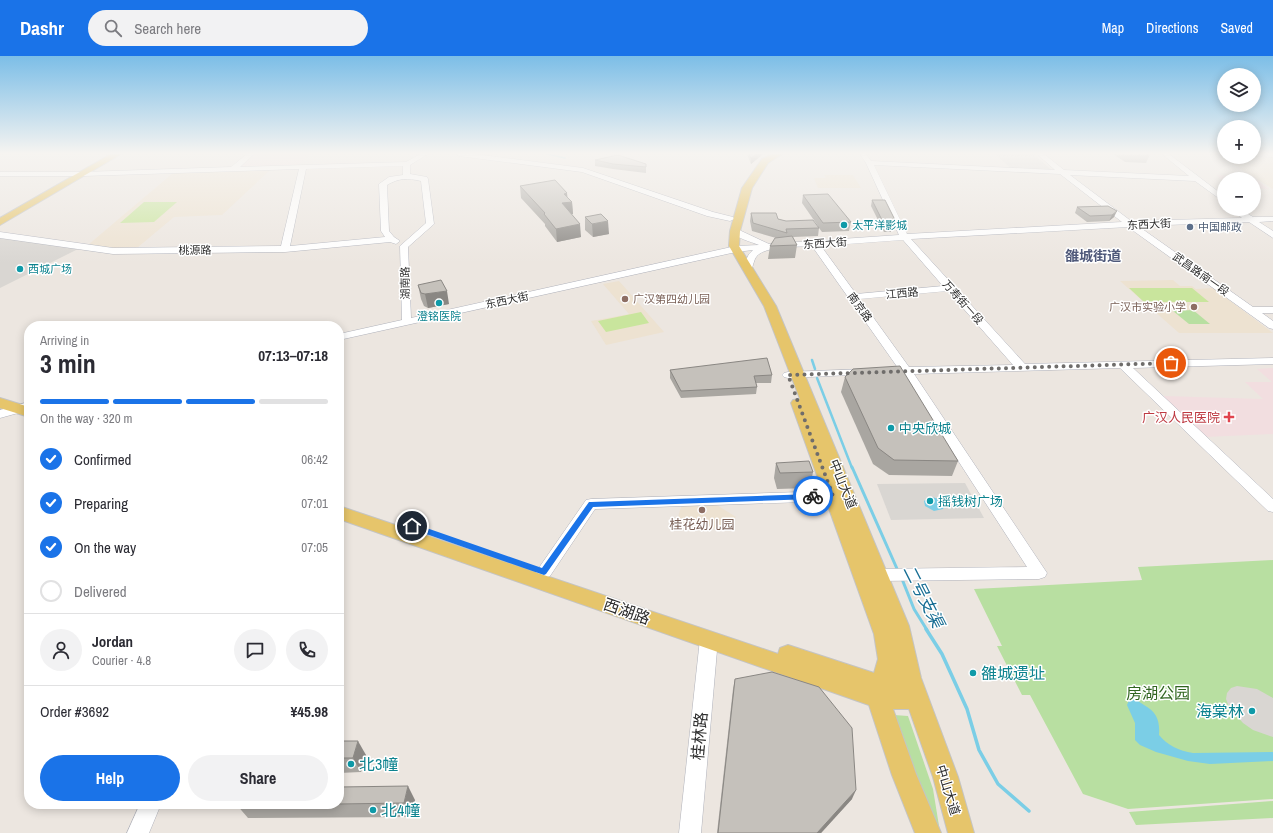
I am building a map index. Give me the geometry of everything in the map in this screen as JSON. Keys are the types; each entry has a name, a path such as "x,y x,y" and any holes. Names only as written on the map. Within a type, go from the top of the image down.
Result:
{"main road":[{"path":"0,217 49,190"},
{"path":"0,222 52,190"},
{"path":"732,241 741,190"},
{"path":"732,241 746,190"},
{"name":"中山大道","path":"732,241 770,306 833,496 884,634 889,659 880,692"},
{"name":"中山大道","path":"732,241 793,374 893,575 899,626 904,641 906,664 914,691 953,798 961,833"},
{"path":"0,395 17,407"},
{"name":"西湖路","path":"344,502 880,692"},
{"name":"西湖路","path":"344,514 709,639 880,692"},
{"path":"914,691 880,692 904,775 928,833"}],"street":[{"path":"285,249 298,190"},
{"path":"383,190 385,231 391,239 404,246 430,224 426,190"},
{"path":"641,190 710,214 732,241 745,238 765,246"},
{"name":"万寿街一段","path":"882,190 904,236 1022,368"},
{"name":"武昌路南一段","path":"1085,190 1273,326"},
{"path":"1244,216 1273,234"},
{"name":"东西大街","path":"765,246 904,236 1129,223 1273,218"},
{"name":"桃源路","path":"0,235 113,251 285,249 391,239"},
{"name":"东西大街","path":"344,332 406,319 732,241 765,246 815,244 904,236"},
{"name":"东西大街","path":"344,336 732,241"},
{"name":"南京路","path":"815,244 906,371 1039,573 893,575"},
{"name":"湖南路","path":"404,246 406,319"},
{"path":"747,268 753,254 765,246"},
{"name":"江西路","path":"853,297 950,288"},
{"path":"1252,310 1273,310"},
{"path":"891,371 1273,361"},
{"path":"1124,365 1273,507"},
{"path":"793,374 876,372"},
{"path":"544,572 591,504 833,496"},
{"name":"桂林路","path":"690,833 709,639"},
{"path":"138,833 150,809"}],"shaded area":[{"path":"153,190 248,190 222,215 174,217 137,248 116,249 88,245"},
{"name":"西城广场","path":"0,238 78,249 0,288"},
{"name":"广汉市实验小学","path":"1173,280 1180,286 1192,286 1196,289 1213,288 1273,333 1179,333 1120,281"},
{"name":"广汉第四幼儿园","path":"619,281 664,332 606,345 591,321 629,314 603,284"},
{"name":"广汉人民医院","path":"1273,368 1273,434 1205,437 1163,396 1263,399 1245,382 1272,382 1257,369"},
{"name":"摇钱树广场","path":"965,483 984,518 891,520 877,484"},
{"name":"桂花幼儿园","path":"712,502 736,517 722,526 710,529 692,529 676,524 682,503"},
{"name":"海棠林","path":"1237,686 1257,689 1273,698 1273,737 1253,730 1243,723 1229,707 1226,699 1227,693 1231,688"}],"green space":[{"path":"144,202 177,202 154,222 120,223"},
{"path":"1129,288 1192,288 1209,302 1144,302"},
{"path":"1193,310 1210,324 1189,324 1173,311"},
{"path":"641,312 649,323 606,332 598,321"},
{"name":"房湖公园","path":"1273,560 1273,799 1128,809 1083,794 1030,695 1022,695 997,646 1002,646 974,589 1142,580 1138,567"},
{"path":"894,715 908,716 933,789 940,832 920,786"},
{"path":"1273,801 1273,818 1136,825 1129,812"}],"water":[{"path":"929,497 940,500 944,505 943,509 934,511 925,506 924,501"},
{"path":"1130,698 1136,699 1155,714 1159,725 1159,735 1170,745 1178,749 1193,753 1273,752 1273,761 1210,764 1188,761 1156,752 1140,745 1135,740 1135,723 1127,705"}],"building":[{"path":"524,190 564,190 567,193 564,194 572,202 562,203 580,224 556,229 544,214 545,213"},
{"path":"828,194 851,222 823,223 803,195"},
{"path":"872,200 885,200 896,222 891,226 885,226"},
{"path":"1108,206 1117,211 1112,215 1090,216 1077,207"},
{"path":"751,213 776,213 778,219 786,221 813,220 819,228 786,229 787,233 753,223"},
{"path":"601,214 608,221 592,224 585,217"},
{"path":"792,236 797,245 770,246 775,238"},
{"path":"441,280 447,291 425,294 421,293 418,285"},
{"path":"767,358 772,375 754,376 757,387 681,391 670,370"},
{"name":"中央欣城","path":"900,366 958,461 894,460 878,448 845,377 853,369"},
{"path":"809,461 813,472 780,473 776,463"},
{"path":"772,672 819,687 852,728 856,790 817,833 718,833 735,679"},
{"path":"344,741 358,741 353,758 344,758"},
{"path":"408,786 404,803 344,804 344,787"}],"waterway":[{"name":"二号支渠","path":"812,360 815,369"},
{"name":"二号支渠","path":"817,378 852,468"},
{"name":"二号支渠","path":"852,467 898,571"},
{"name":"二号支渠","path":"902,579 914,609 927,630"},
{"name":"二号支渠","path":"926,629 942,654 967,709 979,750 998,784 1029,811"}],"way so far":[{"path":"813,496 833,496 788,375 1171,363"}],"place":[{"name":"太平洋影城","path":"844,225"},
{"name":"中国邮政","path":"1190,227"},
{"name":"西城广场","path":"20,269"},
{"name":"广汉第四幼儿园","path":"625,299"},
{"name":"澄铭医院","path":"439,303"},
{"name":"广汉市实验小学","path":"1194,307"},
{"name":"广汉人民医院","path":"1229,417"},
{"name":"中央欣城","path":"891,428"},
{"name":"摇钱树广场","path":"930,501"},
{"name":"桂花幼儿园","path":"702,510"},
{"name":"雒城遗址","path":"973,673"},
{"name":"海棠林","path":"1252,711"},
{"name":"北3幢","path":"351,764"},
{"name":"北4幢","path":"373,810"}],"district":[{"name":"雒城街道","path":"1093,256"}],"route":[{"path":"412,526 544,572 591,504 813,496"}]}
